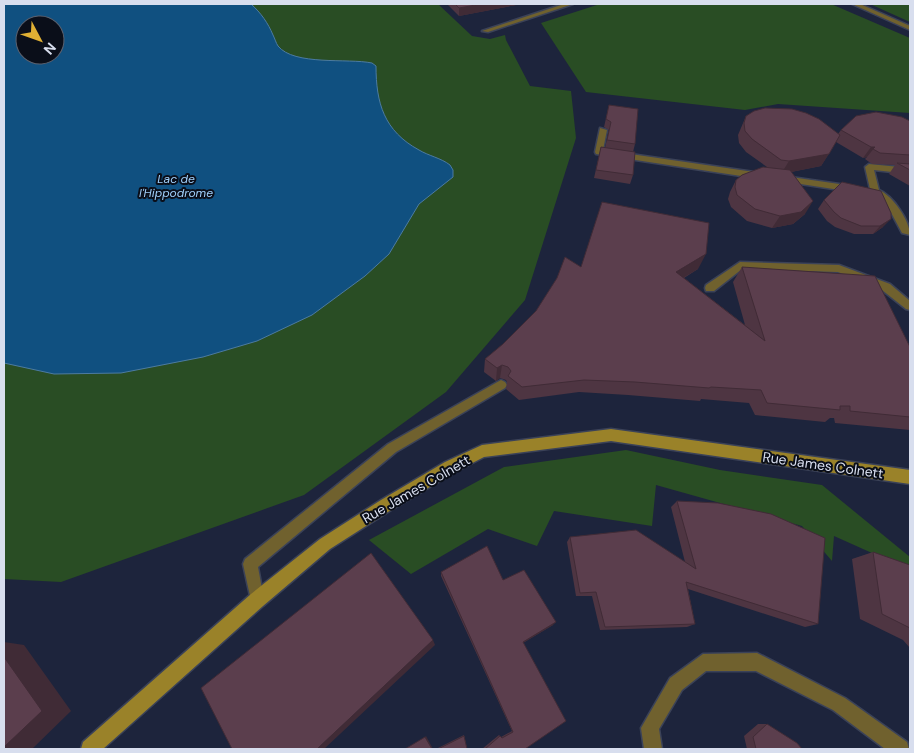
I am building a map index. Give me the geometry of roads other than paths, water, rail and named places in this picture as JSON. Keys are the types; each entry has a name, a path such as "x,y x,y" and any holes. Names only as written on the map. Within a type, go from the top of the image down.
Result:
{"main road":[{"name":"Rue James Colnett","path":"90,749 257,600 325,544 386,504 482,451 611,435 910,477"}],"street":[{"path":"486,31 570,4"},
{"path":"855,4 910,28"},
{"path":"653,749 650,728 676,684 703,663 757,662 839,704 900,749"}],"lane":[{"path":"603,130 600,152 767,176"},
{"path":"875,192 869,167 910,171"},
{"path":"777,178 875,192 892,204 905,231 910,232"},
{"path":"710,288 740,265 839,269 886,287 910,306"},
{"path":"257,600 250,564 392,448 501,385"}],"water":[{"name":"Lac de l'Hippodrome","path":"4,4 251,4 266,22 278,46 286,52 308,59 372,63 376,66 380,104 390,125 407,142 450,165 453,170 453,177 419,204 389,254 365,276 312,315 257,341 203,357 121,373 54,374 4,363"}]}
